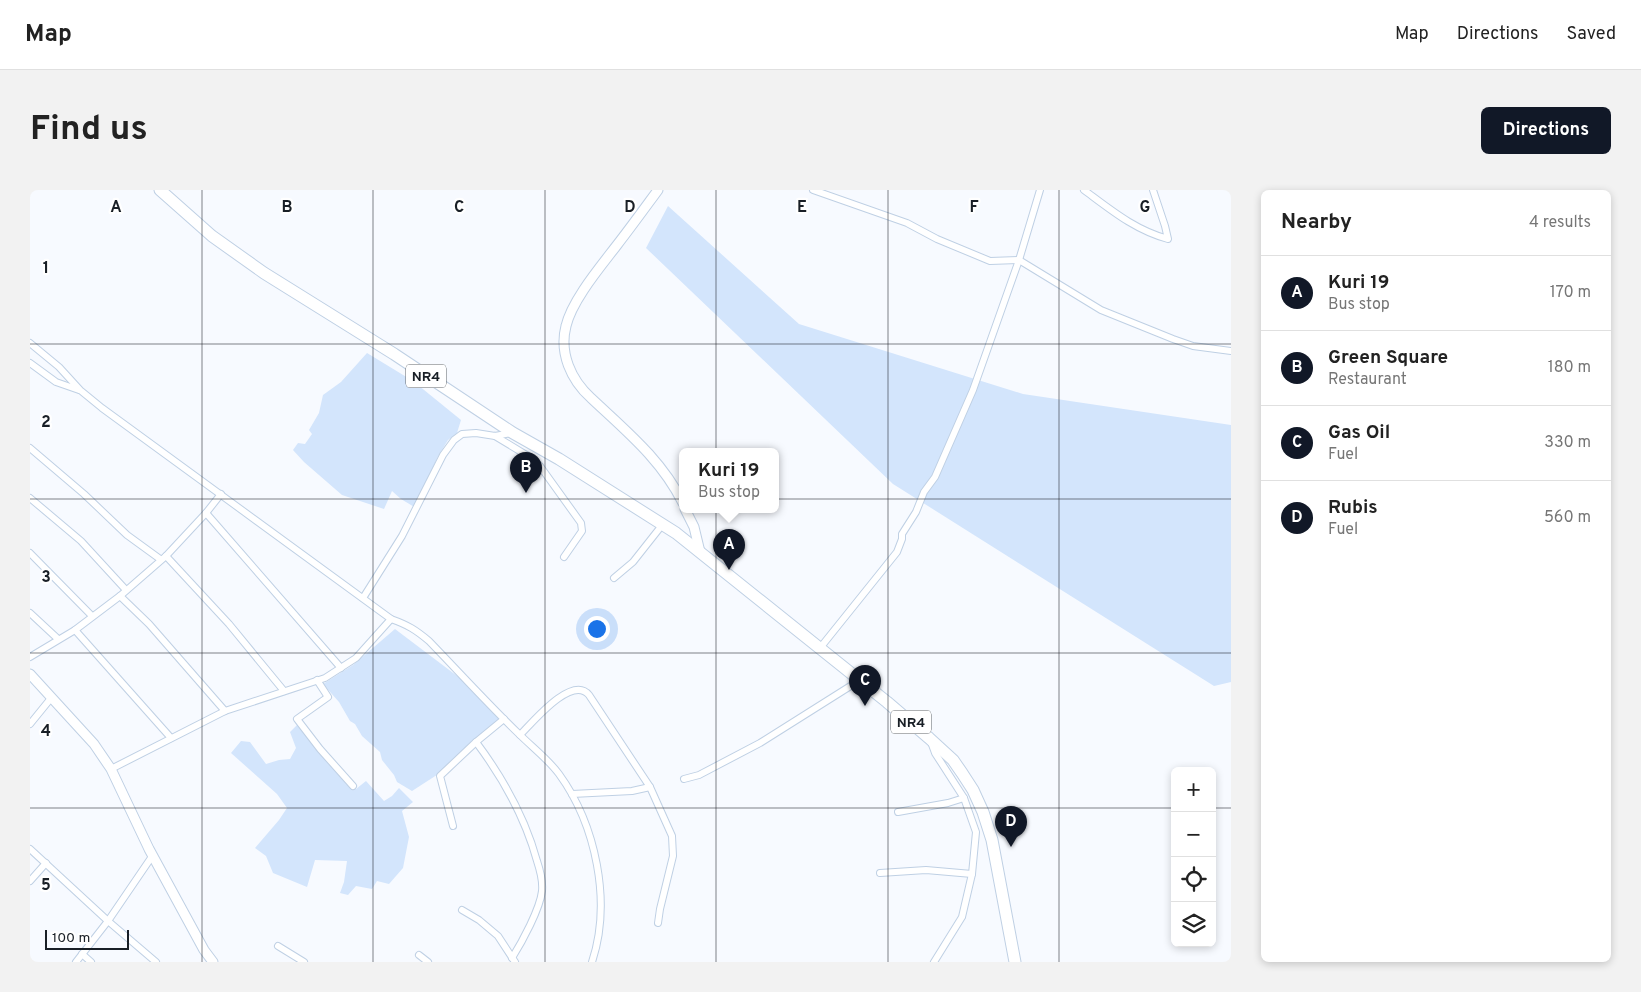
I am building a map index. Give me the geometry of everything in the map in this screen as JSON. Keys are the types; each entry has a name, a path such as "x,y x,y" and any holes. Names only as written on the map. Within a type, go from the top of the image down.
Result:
{"highway":[{"name":"NR4","path":"160,190 212,236 264,273 394,354 512,432 663,524 930,738 958,767 973,790 983,812 992,840 1015,962"}],"main road":[{"path":"658,190 600,268 571,313 566,325 564,338 569,369 579,386 633,435 658,462 679,495"},
{"path":"687,513 694,528 700,552"},
{"path":"30,674 94,744 111,769 153,855 204,950 213,962"}],"street":[{"path":"812,190 907,223 990,261 1019,260 1080,298 1110,313 1193,346 1231,351"},
{"path":"820,648 898,552 902,534 916,512 924,492 935,477 974,390 1019,260 1040,190"},
{"path":"1084,190 1131,224 1151,234 1168,238 1153,190"},
{"path":"30,343 59,367 80,390 102,408 391,619 409,625 429,641 504,719 550,763 572,794 592,840 599,882 600,927 598,944 592,962"},
{"path":"30,363 56,382 80,390"},
{"path":"363,598 402,536 448,446 462,434 476,432 495,436 528,456 540,466 581,523 582,531 564,557"},
{"path":"495,436 512,432"},
{"path":"30,448 91,501 126,535 163,558 229,624 284,691"},
{"path":"30,657 75,630 120,596 163,558 221,494"},
{"path":"30,498 80,541 126,590"},
{"path":"206,512 341,668"},
{"path":"614,578 633,562 663,524"},
{"path":"30,553 92,616"},
{"path":"120,596 149,624 225,711"},
{"path":"30,613 58,639"},
{"path":"111,769 225,711 325,678 356,658 391,619"},
{"path":"75,630 171,738"},
{"path":"317,680 328,697 298,719 353,786"},
{"path":"684,780 699,775 760,743 860,680"},
{"path":"520,735 564,694 578,690 587,692 650,787 669,830 673,845 673,856 658,923"},
{"path":"30,724 52,697"},
{"path":"453,826 440,776 504,719"},
{"path":"930,738 934,753 964,798 976,832 972,874 962,917 934,962"},
{"path":"476,742 518,807 531,837 542,881 541,897 514,960"},
{"path":"572,794 632,791 650,787"},
{"path":"898,812 948,803 964,798"},
{"path":"30,849 108,921 156,962"},
{"path":"76,962 108,921 153,855"},
{"path":"30,881 46,863"},
{"path":"880,873 926,870 972,874"},
{"path":"462,910 489,927 498,936 514,960"},
{"path":"278,946 304,962"},
{"path":"82,954 91,962"},
{"path":"419,955 428,962"}],"shaded area":[{"path":"668,206 799,324 1023,394 1231,425 1231,682 1214,686 893,484 646,248"},
{"path":"367,353 413,381 461,420 457,433 448,440 437,458 416,508 392,491 384,509 342,495 293,450 298,443 305,444 312,434 309,430 319,413 323,395 341,382"},
{"path":"395,629 473,688 498,714 496,716 500,720 490,726 443,771 412,791 397,782 382,760 380,752 362,736 355,724 350,721 339,702 323,684 353,665"},
{"path":"297,725 349,787 356,789 366,781 384,801 399,788 413,802 402,811 409,837 403,868 389,884 377,881 372,889 356,886 348,895 340,893 344,882 347,861 315,860 307,887 273,873 266,856 255,848 287,808 277,794 231,753 241,741 250,742 266,764 290,759 296,748 290,732"}],"place":[{"name":"Green Square","path":"526,493"},
{"name":"Kuri 19","path":"729,570"},
{"name":"Gas Oil","path":"865,706"},
{"name":"Rubis","path":"1011,847"}]}
